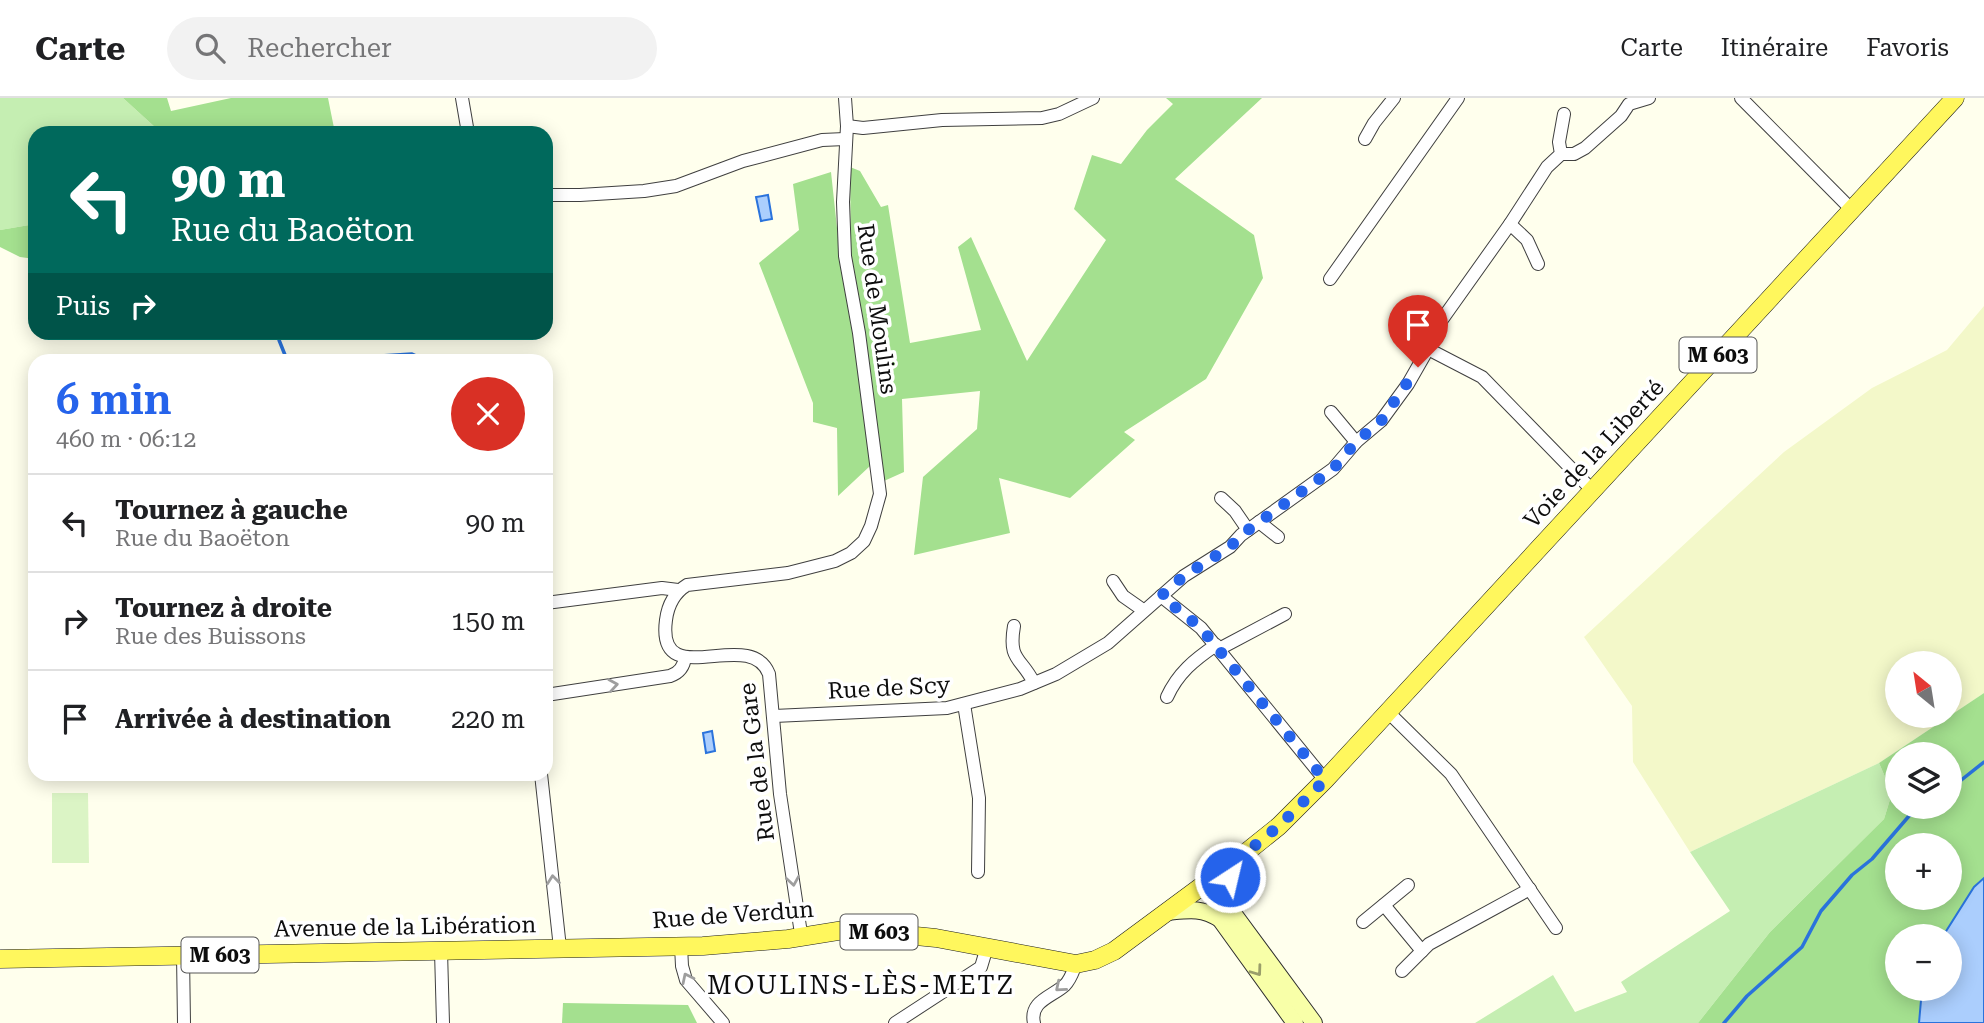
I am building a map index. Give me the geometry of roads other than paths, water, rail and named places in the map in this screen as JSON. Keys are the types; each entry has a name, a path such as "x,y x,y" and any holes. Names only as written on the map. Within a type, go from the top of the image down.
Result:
{"main road":[{"name":"Voie de la Liberté","path":"1325,780 1955,98"},
{"name":"M 603","path":"1076,964 1095,960 1114,951 1167,912 1209,888 1233,863 1279,826 1325,780"},
{"path":"1227,916 1233,863"},
{"path":"1209,888 1295,1023"},
{"path":"1167,912 1194,909 1227,916 1314,1023"},
{"name":"Rue de Verdun","path":"560,948 727,945 844,930 936,937 1076,964"},
{"name":"Avenue de la Libération","path":"0,959 560,948"}],"street":[{"path":"462,98 467,126"},
{"name":"Rue de Moulins","path":"678,590 687,584 778,574 835,561 851,553 864,541 871,526 880,494 859,333 845,256 845,98"},
{"path":"553,195 644,191 676,186 743,162 863,128 942,120 1042,118 1059,114 1093,98"},
{"path":"1365,139 1394,98"},
{"path":"1330,279 1458,98"},
{"path":"964,705 1056,674 1108,643 1184,576 1230,547 1254,526 1333,469 1356,442 1381,421 1408,384 1441,321 1547,167 1561,154 1574,154 1585,148 1621,116 1629,104 1649,98"},
{"path":"1741,98 1852,210"},
{"path":"1561,154 1559,142 1564,114"},
{"path":"1510,224 1527,240 1538,264"},
{"path":"1428,349 1482,377 1593,491"},
{"path":"1332,412 1356,442"},
{"path":"1221,498 1254,526 1278,537"},
{"path":"1113,581 1123,596 1143,610"},
{"path":"553,602 662,588 678,590 668,608 666,637 671,650 685,657 685,664 670,676 553,694"},
{"path":"1161,596 1201,628 1218,647 1325,780"},
{"path":"1167,697 1175,679 1188,665 1285,614"},
{"path":"1014,626 1011,643 1017,662 1034,683"},
{"name":"Rue de la Gare","path":"685,657 747,655 761,660 769,674 780,794 803,937"},
{"name":"Rue de Scy","path":"774,716 964,705 979,798 978,872"},
{"path":"1388,712 1451,774 1556,928"},
{"path":"542,781 560,948"},
{"path":"1363,922 1408,885"},
{"path":"1402,971 1429,944 1530,889"},
{"path":"1384,905 1422,951"},
{"path":"681,946 685,980 723,1023"},
{"path":"895,1023 981,967 987,947"},
{"path":"441,951 443,1023"},
{"path":"183,956 184,1023"},
{"path":"1034,1023 1033,1011 1037,1005 1065,985 1076,964"}],"water":[{"path":"768,195 772,219 761,221 756,197"},
{"path":"712,731 715,751 706,753 703,733"},
{"path":"1984,878 1984,1023 1919,1023 1921,1001 1962,1001 1962,924 1951,924 1962,910 1974,887"}],"waterway":[{"path":"279,340 285,354"},
{"path":"1962,779 1984,762"},
{"path":"1724,1023 1747,996 1802,947 1821,911 1906,819"}],"district":[{"name":"MOULINS-LÈS-METZ","path":"861,985"}]}
